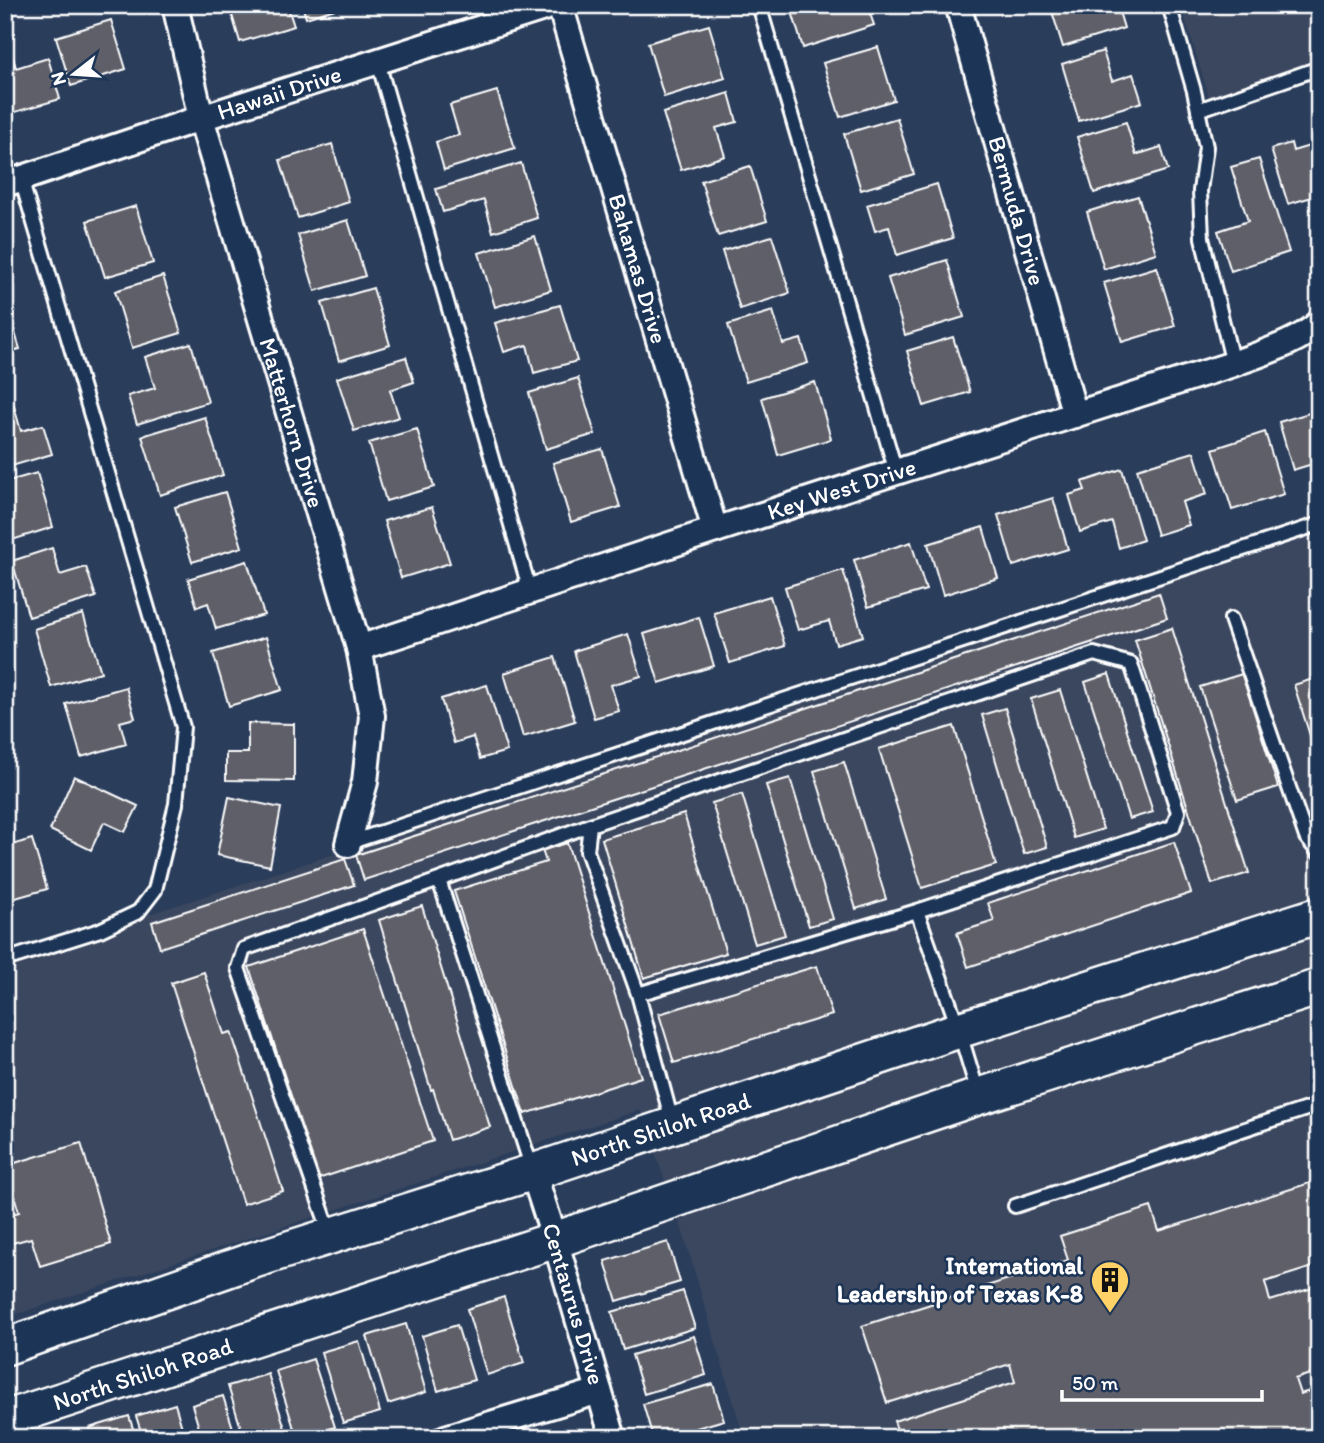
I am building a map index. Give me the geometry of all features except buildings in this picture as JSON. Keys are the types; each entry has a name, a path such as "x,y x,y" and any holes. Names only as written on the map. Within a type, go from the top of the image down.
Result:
{"main road":[{"name":"North Shiloh Road","path":"5,1347 254,1259 533,1172 959,1030 1319,915"},
{"name":"North Shiloh Road","path":"5,1419 555,1240 979,1096 1319,987"}],"street":[{"name":"Matterhorn Drive","path":"175,5 201,118 359,648 372,716 365,782 348,844"},
{"name":"Hawaii Drive","path":"13,181 553,5"},
{"name":"Bahamas Drive","path":"560,5 715,530"},
{"name":"Bermuda Drive","path":"958,5 1075,415"},
{"name":"Key West Drive","path":"359,648 715,530 1233,364 1286,344 1319,323"},
{"name":"Centaurus Drive","path":"533,1172 613,1438"},
{"path":"445,1438 599,1391"}],"lane":[{"path":"759,5 896,472"},
{"path":"1169,5 1194,91 1206,147 1200,191 1202,238 1233,364"},
{"path":"378,62 530,591"},
{"path":"1198,110 1319,68"},
{"path":"5,960 100,930 138,912 155,890 176,804 183,727 13,181"},
{"path":"348,844 1319,524"},
{"path":"1231,619 1306,837 1319,853"},
{"path":"331,1236 238,968 244,949 590,825 1094,654 1131,664 1178,811 1173,827 917,911 638,995"},
{"path":"590,825 587,851 638,995 673,1125"},
{"path":"439,880 533,1172"},
{"path":"917,911 979,1096"},
{"path":"1015,1206 1319,1105"}],"shaded area":[{"path":"1181,5 1319,5 1319,59 1209,98"},
{"path":"1319,534 1319,1438 744,1438 681,1226 640,1110 5,1318 5,961"}],"place":[{"name":"International Leadership of Texas K-8","path":"1110,1314"}]}
